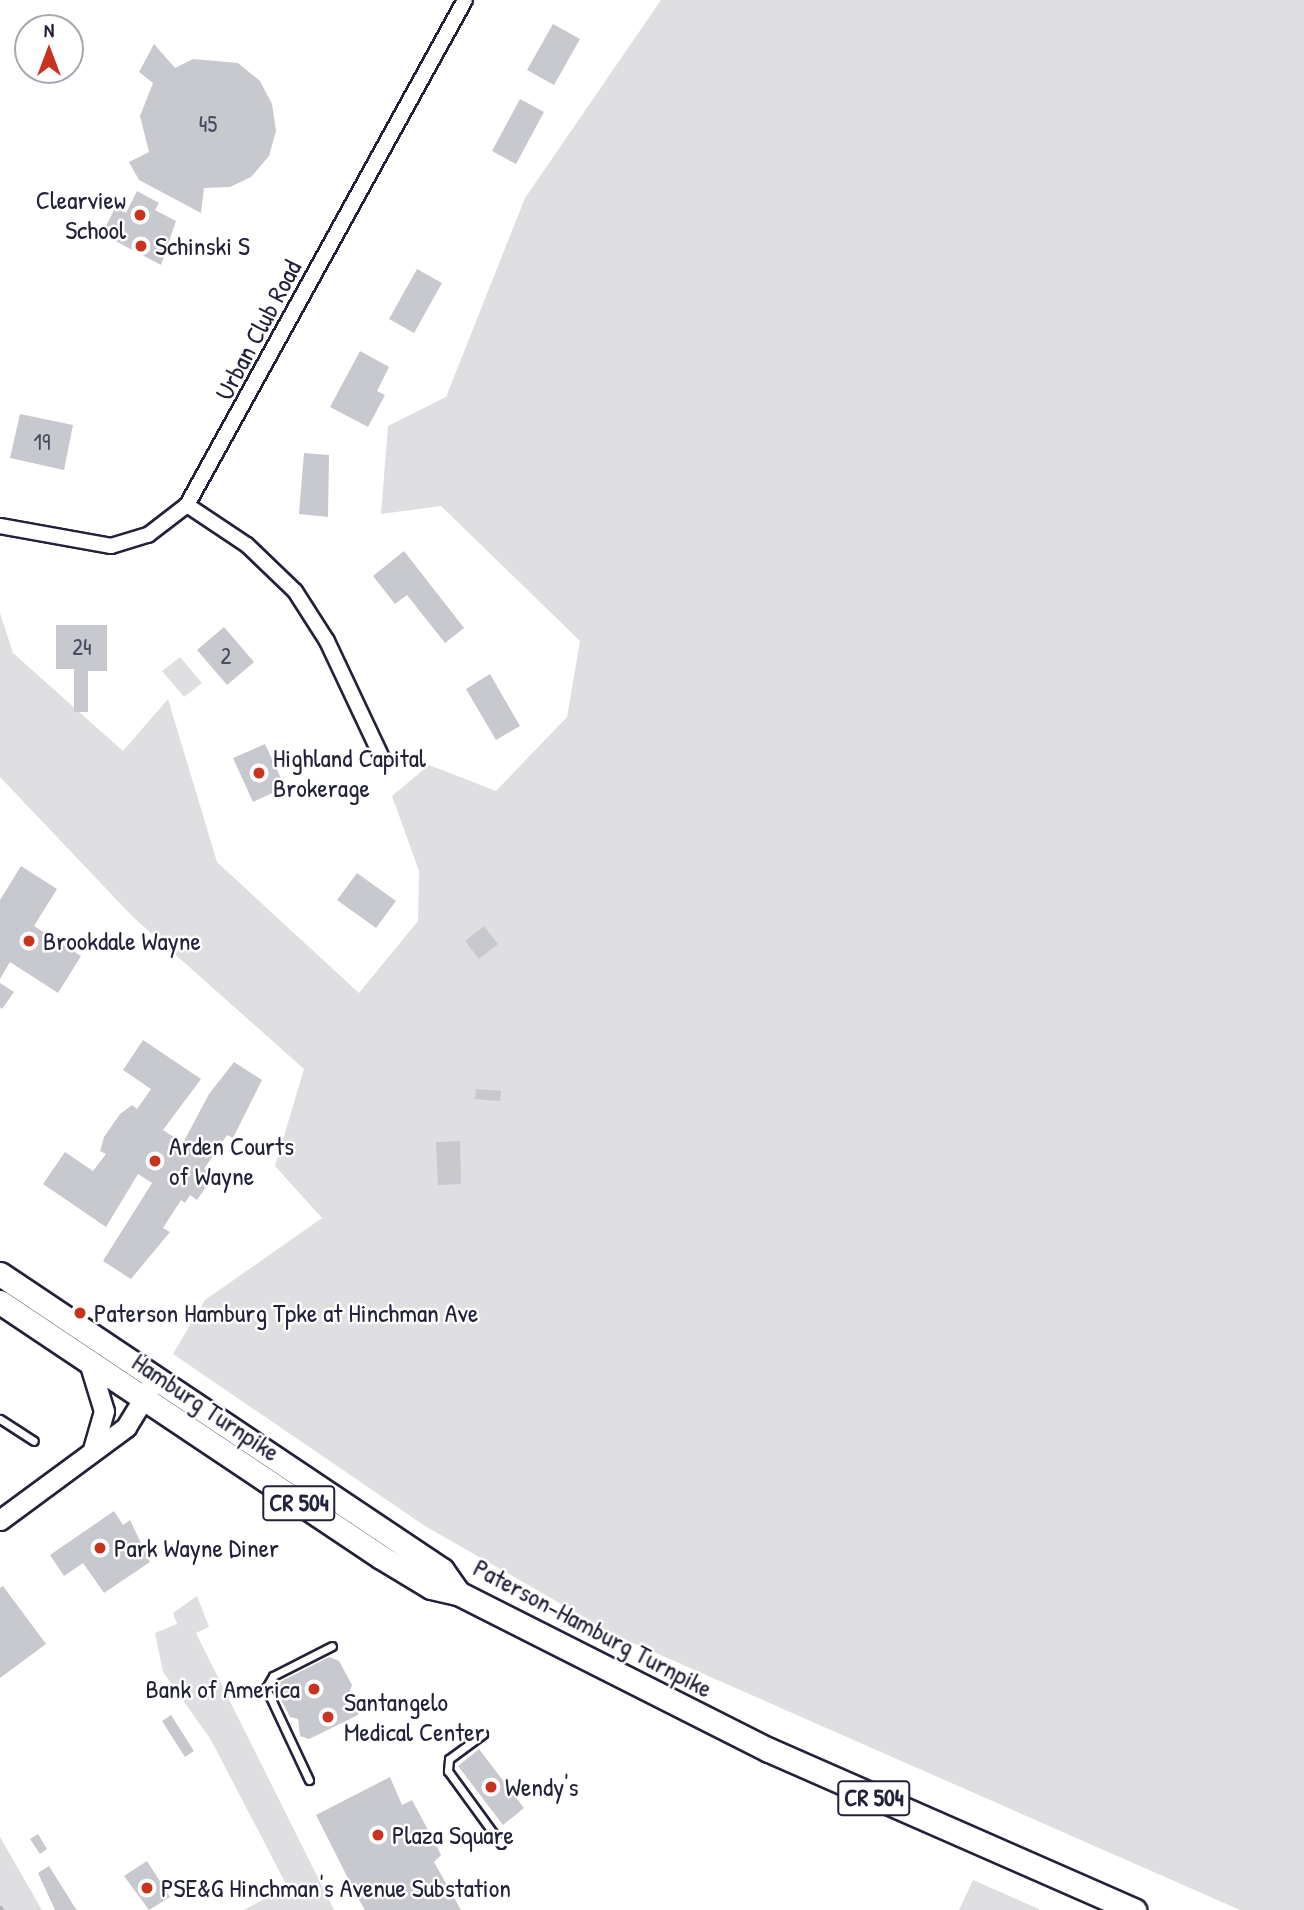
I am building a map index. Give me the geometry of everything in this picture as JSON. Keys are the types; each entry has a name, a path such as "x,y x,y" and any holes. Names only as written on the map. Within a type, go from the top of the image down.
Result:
{"main road":[{"name":"Paterson-Hamburg Turnpike","path":"0,1274 443,1570 457,1593 769,1750 1134,1910"},
{"name":"Hamburg Turnpike","path":"0,1302 392,1564 431,1587 457,1593"}],"street":[{"name":"Urban Club Road","path":"0,526 111,546 148,535 187,505 465,0"},
{"path":"187,505 247,545 295,591 327,641 381,755"},
{"path":"89,1362 104,1411 93,1449"},
{"path":"0,1520 126,1427 146,1400 154,1378"}],"lane":[{"path":"0,1419 34,1441"},
{"path":"309,1780 265,1688 273,1676 332,1646"},
{"path":"483,1734 449,1759 448,1770 500,1844"}],"shaded area":[{"path":"661,0 1304,0 1304,1910 1240,1910 615,1635 425,1526 173,1354 205,1300 322,1218 275,1166 304,1069 133,917 0,777 0,613 13,653 123,751 168,699 217,862 359,993 418,921 419,871 392,796 429,765 496,791 567,717 580,641 441,506 381,514 388,426 446,397 525,198"},
{"path":"180,657 202,683 184,697 162,671"},
{"path":"197,1596 209,1627 196,1633 334,1910 244,1910 287,1886 211,1740 163,1672 155,1633 177,1624 173,1613"},
{"path":"0,1837 42,1910 0,1910"},
{"path":"973,1880 1039,1909 1039,1910 959,1910"}],"building":[{"path":"553,24 580,39 554,85 527,70"},
{"path":"154,44 175,68 193,59 238,63 260,81 272,104 276,131 269,156 251,177 230,187 204,188 201,213 139,180 129,162 149,152 140,116 153,83 139,72"},
{"path":"520,99 544,112 516,164 492,151"},
{"path":"137,191 159,203 155,210 176,221 161,265 102,234 115,208 126,213"},
{"path":"417,269 442,283 414,333 389,319"},
{"path":"360,351 389,367 377,391 385,395 368,427 330,407"},
{"path":"20,414 73,425 64,470 10,458"},
{"path":"304,453 329,455 328,517 299,514"},
{"path":"404,551 464,628 445,643 407,595 395,604 373,576"},
{"path":"56,625 107,625 107,671 88,671 88,712 74,712 74,669 56,669"},
{"path":"224,627 254,662 227,685 197,650"},
{"path":"490,674 520,726 496,740 466,689"},
{"name":"Highland Capital Brokerage","path":"265,744 285,787 253,802 233,758"},
{"name":"Brookdale Wayne","path":"21,866 57,889 34,926 81,956 58,993 10,962 0,979 0,900"},
{"path":"357,873 396,901 376,928 337,900"},
{"path":"484,926 498,944 479,959 465,941"},
{"name":"Brookdale Wayne","path":"0,983 14,992 2,1009 0,1007"},
{"name":"Arden Courts of Wayne","path":"143,1040 201,1079 163,1130 183,1143 209,1094 234,1062 262,1080 233,1138 227,1135 204,1169 214,1175 197,1200 190,1195 185,1203 181,1200 163,1228 170,1232 131,1279 103,1261 152,1183 138,1174 106,1227 43,1184 65,1152 93,1171 106,1154 100,1151 104,1137 120,1114 132,1105 137,1109 151,1089 123,1070"},
{"path":"476,1089 501,1091 500,1101 475,1099"},
{"path":"460,1141 461,1184 438,1185 436,1142"},
{"name":"Park Wayne Diner","path":"114,1511 123,1525 130,1520 150,1562 104,1593 83,1563 64,1576 50,1555"},
{"path":"3,1586 46,1644 0,1678 0,1588"},
{"name":"Bank of America","path":"329,1657 339,1661 352,1685 349,1693 362,1704 358,1715 309,1739 300,1736 298,1719 290,1717 277,1692 280,1682"},
{"path":"171,1715 194,1751 185,1757 162,1721"},
{"name":"Wendy's","path":"479,1749 524,1808 503,1825 458,1766"},
{"path":"390,1777 402,1805 412,1800 435,1843 441,1855 434,1862 461,1910 365,1910 358,1898 316,1815"},
{"path":"38,1834 47,1849 40,1854 30,1839"},
{"name":"PSE&G Hinchman's Avenue Substation","path":"147,1861 170,1897 149,1910 124,1876"},
{"path":"49,1866 77,1910 55,1910 38,1873"}],"place":[{"name":"Clearview School","path":"140,215"},
{"name":"Schinski S","path":"141,246"},
{"name":"Highland Capital Brokerage","path":"259,773"},
{"name":"Brookdale Wayne","path":"29,941"},
{"name":"Arden Courts of Wayne","path":"155,1161"},
{"name":"Paterson Hamburg Tpke at Hinchman Ave","path":"80,1313"},
{"name":"Park Wayne Diner","path":"100,1548"},
{"name":"Bank of America","path":"314,1689"},
{"name":"Santangelo Medical Center","path":"328,1717"},
{"name":"Wendy's","path":"491,1787"},
{"name":"Plaza Square","path":"378,1835"},
{"name":"PSE&G Hinchman's Avenue Substation","path":"147,1888"}]}
